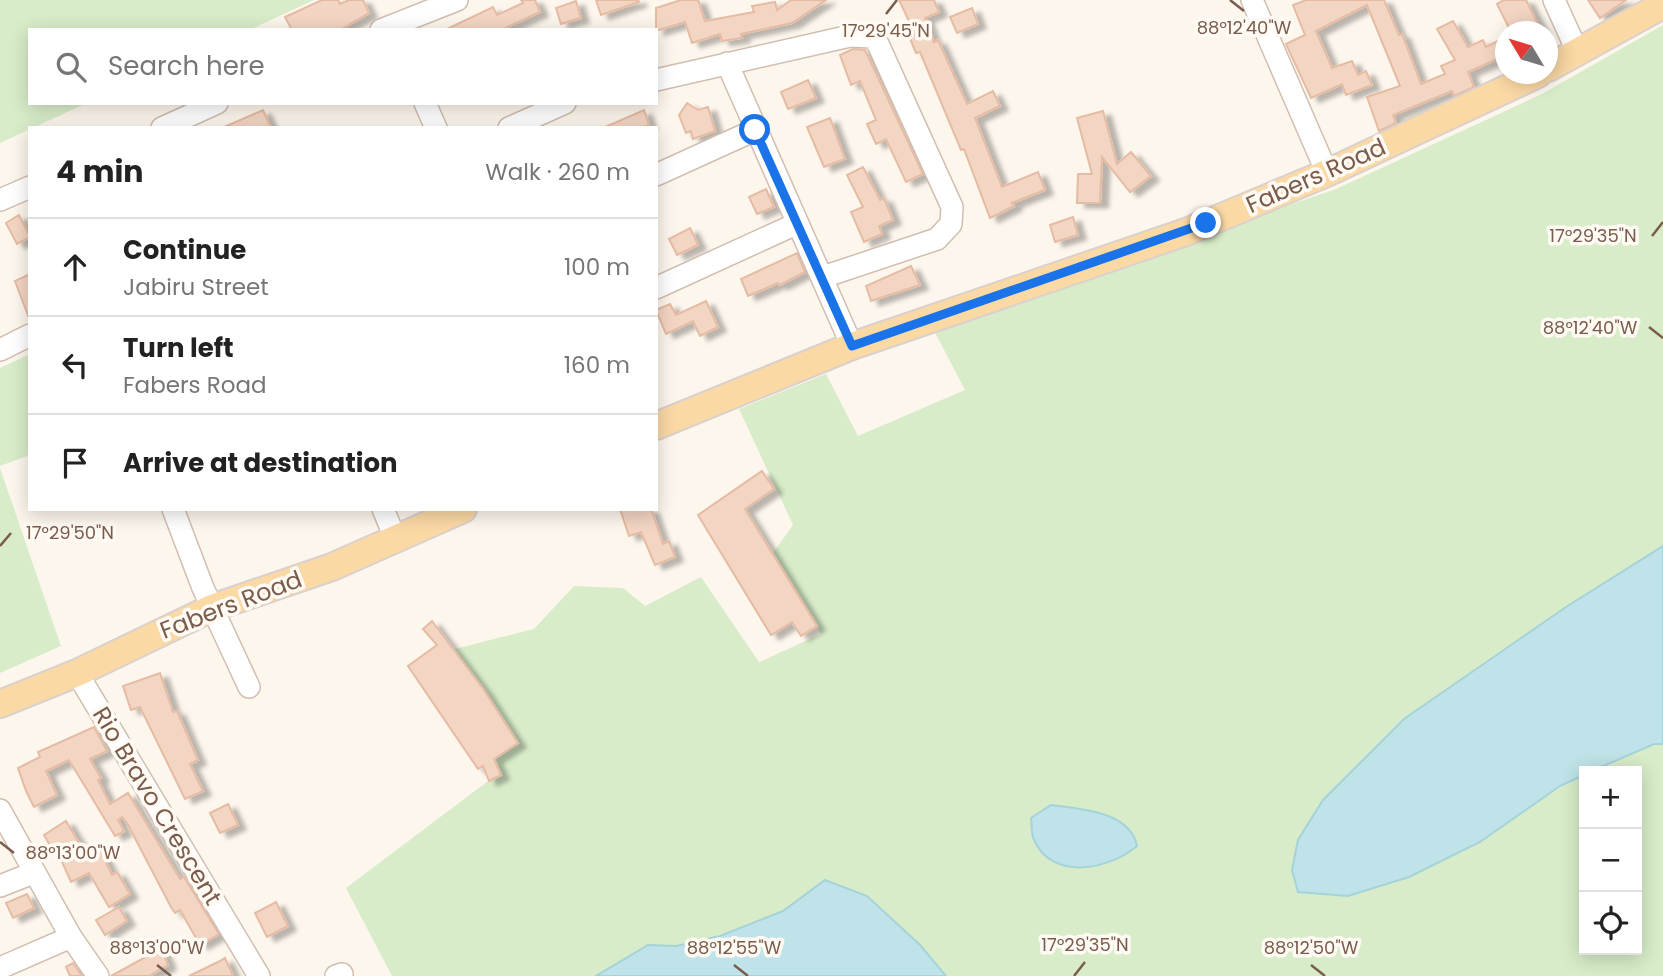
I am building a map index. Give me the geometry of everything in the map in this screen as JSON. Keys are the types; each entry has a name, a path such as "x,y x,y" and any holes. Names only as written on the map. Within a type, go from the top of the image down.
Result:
{"main road":[{"path":"1558,63 1663,5"},
{"name":"Fabers Road","path":"658,425 852,346 1186,232 1327,173 1517,84"},
{"name":"Fabers Road","path":"0,704 77,673 212,608 332,567 459,511"}],"street":[{"path":"387,28 457,0"},
{"path":"1252,0 1327,173"},
{"path":"1554,0 1578,52"},
{"path":"658,80 864,35 872,37 884,51 952,207 951,224 937,239 822,277"},
{"path":"727,63 852,346"},
{"path":"166,126 213,105"},
{"path":"426,105 435,126"},
{"path":"513,126 561,105"},
{"path":"658,174 755,130"},
{"path":"0,201 28,190"},
{"path":"658,287 796,224"},
{"path":"0,350 28,336"},
{"path":"174,511 212,608 249,687"},
{"path":"384,511 396,540"},
{"name":"Rio Bravo Crescent","path":"77,673 259,976"},
{"path":"0,810 33,873 98,976"},
{"path":"0,886 33,873"},
{"path":"0,968 71,937"}],"green space":[{"path":"0,0 314,0 253,28 28,28 28,105 83,105 37,126 28,126 28,130 0,143"},
{"path":"1663,25 1663,546 1566,607 1404,719 1367,759 1298,892 1348,896 1579,778 1579,955 1642,955 1642,766 1603,766 1654,744 1663,744 1663,976 946,976 920,945 867,896 825,880 783,911 720,936 676,946 647,946 596,976 392,976 346,888 488,781 503,741 451,650 534,629 574,586 623,588 645,606 701,577 759,662 821,634 773,553 793,525 739,409 826,374 858,436 965,390 932,327 1336,189 1540,95"},
{"path":"28,355 28,456 0,466 0,368"},
{"path":"0,468 61,646 0,673"}],"water":[{"path":"1663,546 1663,744 1654,744 1603,766 1579,766 1579,777 1560,786 1480,842 1409,877 1348,896 1298,892 1292,870 1298,840 1323,800 1404,719 1566,607"},
{"path":"1051,805 1089,811 1114,819 1125,825 1137,846 1112,861 1098,865 1068,866 1054,862 1034,840 1031,818"},
{"path":"825,880 867,896 920,945 946,976 596,976 648,945 676,946 720,936 783,911"}],"building":[{"path":"322,0 338,0 340,4 349,0 363,0 369,13 343,28 291,28 285,17"},
{"path":"521,0 535,0 540,12 505,28 449,28 493,7 497,15 523,3"},
{"path":"596,0 638,0 639,2 601,15"},
{"path":"681,0 698,0 705,21 754,12 752,6 775,2 777,10 791,0 826,0 792,23 741,34 742,38 722,41 720,34 692,43 685,22 658,30 656,8"},
{"path":"899,0 934,0 939,12 925,18 934,42 938,40 967,104 993,91 1000,106 975,118 1002,187 1038,172 1045,190 1012,203 1014,206 990,218 964,149 961,150 920,52 916,53 909,36 915,34"},
{"path":"1306,0 1384,0 1399,35 1402,34 1421,84 1445,74 1441,66 1455,60 1437,29 1453,21 1468,47 1483,40 1486,47 1495,42 1495,60 1468,72 1474,87 1454,96 1452,91 1393,115 1396,123 1379,131 1367,97 1400,86 1367,5 1316,31 1332,68 1352,61 1358,75 1366,71 1372,85 1346,95 1342,84 1311,98 1286,44 1305,35 1293,5"},
{"path":"1504,0 1526,0 1536,21 1506,21 1497,4"},
{"path":"1588,0 1626,0 1600,18"},
{"path":"576,1 581,18 561,24 556,8"},
{"path":"972,8 978,24 957,33 950,17"},
{"path":"853,49 865,50 923,174 906,182 886,139 876,144 867,124 876,120 860,81 851,85 840,55"},
{"path":"808,80 816,98 788,109 781,92"},
{"path":"687,103 698,110 708,107 715,131 693,139 691,131 686,133 679,115"},
{"path":"263,110 270,126 227,126"},
{"path":"644,110 649,125 646,126 608,126"},
{"path":"1103,111 1117,164 1131,152 1151,176 1130,192 1102,157 1100,203 1077,203 1078,174 1092,174 1077,118"},
{"path":"830,118 845,159 824,167 807,127"},
{"path":"863,167 880,200 884,198 893,220 879,226 882,234 864,242 851,212 863,207 847,175"},
{"path":"766,189 774,207 757,214 749,197"},
{"path":"19,215 28,238 17,244 6,223"},
{"path":"1073,217 1078,235 1055,242 1050,225"},
{"path":"690,228 698,245 677,255 669,239"},
{"path":"797,253 805,272 780,285 778,283 748,296 741,279"},
{"path":"911,266 920,285 871,301 866,286"},
{"path":"28,275 28,315 15,281"},
{"path":"706,301 718,327 700,336 693,321 666,334 658,309 670,304 676,315"},
{"path":"762,471 774,489 745,509 817,626 801,636 792,622 771,635 698,515"},
{"path":"621,511 652,511 663,544 669,541 675,557 655,565 641,532 629,536"},
{"path":"432,621 484,690 518,743 494,759 501,775 489,781 483,766 478,769 408,666 437,645 423,629"},
{"path":"160,673 173,712 177,711 198,760 190,764 203,791 185,799 140,707 131,710 123,686"},
{"path":"94,727 107,751 90,759 101,778 98,780 110,804 128,793 180,879 184,877 219,934 200,945 180,910 175,913 171,907 127,823 122,817 118,820 124,831 115,836 69,760 46,771 57,795 34,807 26,791 18,768 40,757 38,752"},
{"path":"228,804 238,825 220,833 210,813"},
{"path":"66,821 84,851 98,845 112,875 117,872 130,894 109,907 89,873 71,882 58,853 55,854 44,835"},
{"path":"27,894 34,908 13,918 6,903"},
{"path":"276,902 288,926 267,937 255,913"},
{"path":"119,907 127,921 105,935 96,920"},
{"path":"157,937 168,965 149,976 111,976 144,958 141,945"},
{"path":"225,958 233,976 189,976 218,962"},
{"path":"73,963 82,976 70,976 66,967"}],"route":[{"path":"755,130 852,346 1206,223"}]}
